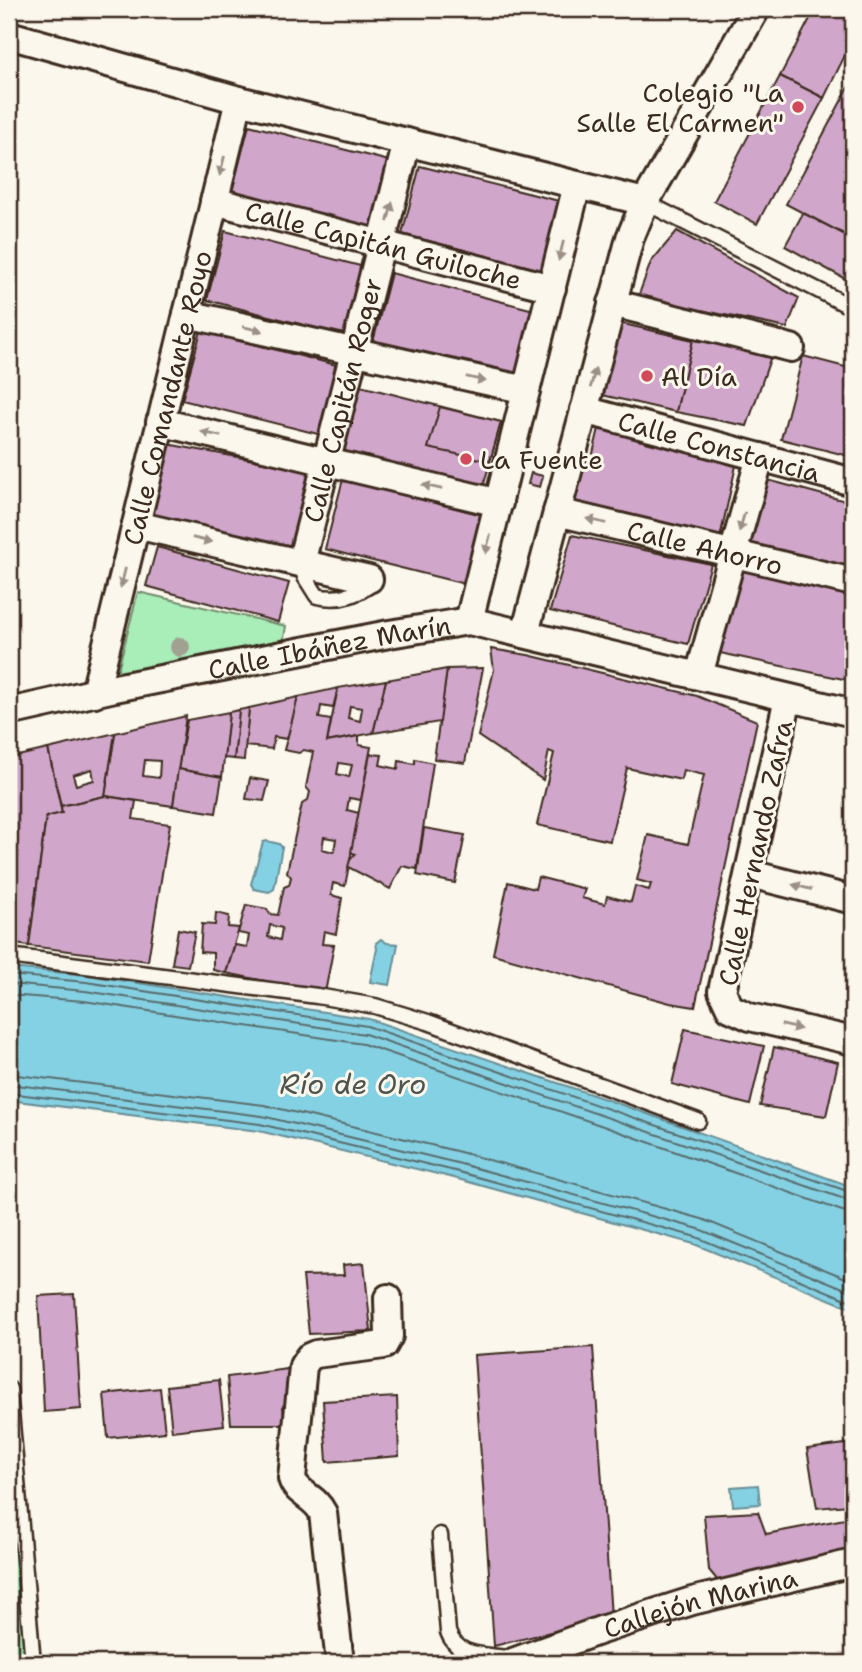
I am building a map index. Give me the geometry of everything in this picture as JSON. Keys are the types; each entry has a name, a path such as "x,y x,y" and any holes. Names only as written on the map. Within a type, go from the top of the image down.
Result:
{"street":[{"path":"525,634 630,238 645,202 757,9"},
{"path":"9,35 239,100 645,202"},
{"name":"Calle Comandante Royo","path":"95,693 239,100"},
{"name":"Calle Capitán Roger","path":"301,563 407,142"},
{"path":"469,621 578,185"},
{"name":"Calle Capitán Guiloche","path":"214,201 552,288"},
{"path":"612,303 791,348"},
{"path":"187,314 526,390"},
{"name":"Calle Constancia","path":"584,410 853,482"},
{"path":"160,422 499,503"},
{"path":"699,675 760,457"},
{"name":"Calle Ahorro","path":"557,512 853,582"},
{"path":"136,524 369,579"},
{"name":"Calle Ibáñez Marín","path":"9,712 389,634 469,621 853,713"},
{"name":"Calle Hernando Zafra","path":"789,698 722,991 730,1008 750,1017 853,1041"},
{"path":"750,874 853,900"},
{"path":"340,1663 323,1513 315,1500 298,1489 292,1478 303,1366 309,1357 316,1354 384,1345 389,1336 388,1298"},
{"name":"Callejón Marina","path":"513,1662 692,1601 853,1563"}],"lane":[{"path":"645,202 853,308"},
{"path":"9,956 375,1006 428,1022 698,1121"},
{"path":"9,1389 33,1663"},
{"path":"440,1535 451,1641 463,1653 498,1655 513,1662"}],"green space":[{"path":"138,592 286,626 283,644 116,677"},
{"path":"9,1476 27,1663 9,1663"}],"water":[{"path":"263,842 282,847 274,889 269,892 254,889 251,884"},
{"path":"381,939 387,943 398,944 390,985 370,982 376,943"},
{"name":"Río de Oro","path":"9,968 87,975 369,1019 853,1187 853,1309 694,1244 454,1178 259,1131 9,1100"},
{"path":"758,1485 760,1504 733,1506 731,1487"}],"building":[{"path":"815,9 836,9 853,18 853,39 824,98 780,76"},
{"path":"780,76 824,98 757,224 714,201"},
{"path":"853,79 853,239 786,204"},
{"path":"249,125 393,162 375,231 231,195"},
{"path":"420,166 563,202 545,271 402,234"},
{"path":"803,213 853,239 853,273 849,281 785,246"},
{"path":"225,231 368,268 350,337 207,300"},
{"path":"677,231 799,298 787,328 638,297 651,262"},
{"path":"391,273 534,310 516,379 373,342"},
{"path":"619,323 693,340 676,412 602,395"},
{"path":"201,331 344,367 326,436 182,400"},
{"path":"693,340 772,353 747,426 676,412"},
{"path":"803,356 853,369 853,457 781,439"},
{"path":"357,385 501,422 482,491 339,454"},
{"path":"440,407 501,422 490,461 428,448"},
{"path":"601,420 739,452 720,538 574,501 584,465 590,466"},
{"path":"167,444 317,472 292,550 149,514"},
{"path":"531,473 543,476 540,487 528,484"},
{"path":"343,479 486,516 469,585 325,549"},
{"path":"764,479 853,503 853,571 747,543"},
{"path":"572,535 711,564 688,644 550,611"},
{"path":"157,547 289,583 278,622 146,586"},
{"path":"739,568 853,595 853,681 720,653"},
{"path":"491,649 528,655 697,696 757,721 695,1007 670,1003 493,954 508,882 535,889 538,877 585,889 582,898 605,904 607,896 631,902 635,886 649,890 651,884 637,880 648,835 688,844 704,775 683,770 681,780 627,768 610,841 537,825 554,753 549,751 543,780 478,736 494,670"},
{"path":"483,668 465,763 434,759 447,669"},
{"path":"447,669 440,722 373,733 386,680"},
{"path":"386,680 373,733 327,742 338,688","holes":["350,706 362,708 360,721 348,718"]},
{"path":"338,688 333,708 321,706 319,718 331,720 327,742 359,736 359,745 371,747 361,800 349,798 347,810 359,813 345,886 333,883 331,895 342,898 336,934 324,931 322,944 334,945 325,993 226,973 235,945 247,947 249,935 238,933 246,905 267,909 270,914 278,915 284,887 289,885 291,877 287,872 302,804 308,800 310,792 306,787 313,752 284,750 298,697","holes":["339,763 352,765 349,777 337,774","324,837 336,839 334,852 322,849","270,925 282,928 280,940 268,937"]},
{"path":"298,697 287,739 274,737 272,749 245,746 249,708"},
{"path":"249,708 244,760 234,759 239,710"},
{"path":"239,710 234,759 224,758 229,712"},
{"path":"229,712 222,777 178,769 187,720"},
{"path":"186,716 173,806 105,796 115,733","holes":["145,760 160,761 159,778 143,776"]},
{"path":"115,733 105,796 61,806 48,749","holes":["92,769 94,780 76,785 73,775"]},
{"path":"48,749 62,813 46,817 29,946 9,943 9,758"},
{"path":"370,754 382,755 380,765 398,769 399,761 415,764 415,759 433,763 417,869 402,866 390,889 348,867 355,854 351,852"},
{"path":"178,769 222,777 216,813 173,806"},
{"path":"250,778 269,781 264,801 246,799"},
{"path":"105,796 136,801 133,819 170,824 148,961 29,946 46,817 62,813 61,806"},
{"path":"424,828 465,835 455,883 417,875"},
{"path":"216,913 229,916 228,927 239,928 226,973 213,970 213,953 200,952 202,924 215,925"},
{"path":"178,929 195,932 188,966 172,964"},
{"path":"685,1029 764,1046 750,1105 672,1084"},
{"path":"774,1047 838,1062 826,1116 760,1106"},
{"path":"364,1263 371,1331 309,1334 303,1276 344,1275 343,1265"},
{"path":"74,1294 81,1409 44,1412 38,1296"},
{"path":"593,1347 611,1617 494,1646 474,1355"},
{"path":"288,1369 289,1401 283,1406 288,1424 231,1424 227,1377"},
{"path":"219,1380 224,1425 172,1431 167,1386"},
{"path":"160,1388 165,1432 108,1438 104,1394"},
{"path":"397,1397 399,1456 327,1462 323,1401"},
{"path":"853,1443 853,1548 718,1581 709,1570 704,1515 758,1512 766,1534 850,1518 848,1505 817,1508 807,1449"}],"place":[{"name":"Colegio \"La Salle El Carmen\"","path":"798,107"},
{"name":"Al Día","path":"647,376"},
{"name":"La Fuente","path":"466,459"}]}
